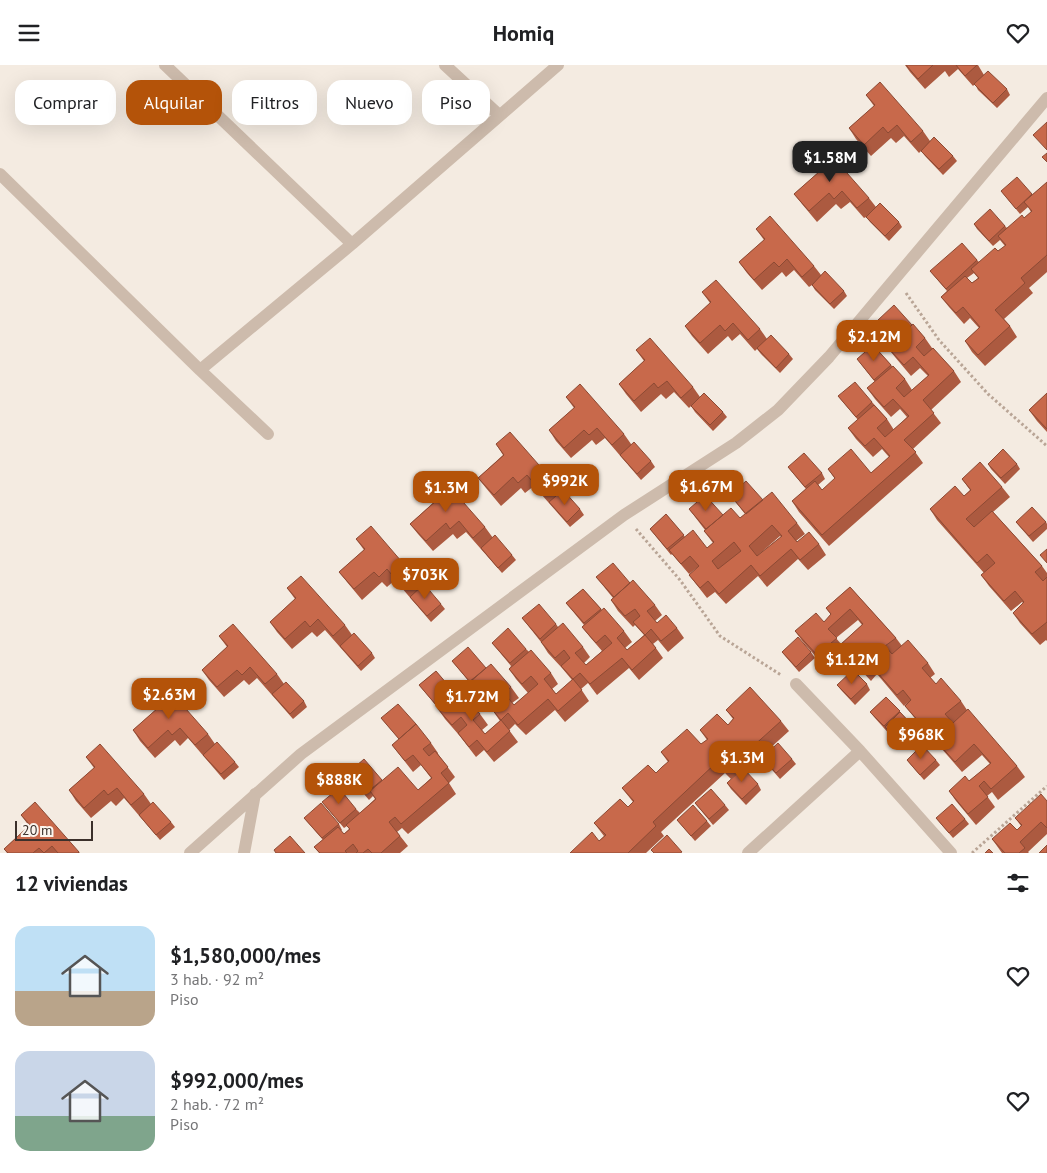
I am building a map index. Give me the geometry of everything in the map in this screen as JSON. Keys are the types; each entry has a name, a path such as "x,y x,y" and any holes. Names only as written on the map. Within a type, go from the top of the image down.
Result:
{"street":[{"path":"165,65 352,244"},
{"path":"445,65 499,115"},
{"path":"200,370 352,244 558,65"},
{"path":"190,853 301,754 624,515 736,443 778,410 829,357 1047,98"},
{"path":"0,173 200,370 268,434"},
{"path":"796,684 860,751 951,853"},
{"path":"748,853 860,751"},
{"path":"244,853 256,794"}],"path":[{"path":"896,278 939,340 988,394 1047,446"},
{"path":"624,515 680,580 720,636 796,684"},
{"path":"972,853 1047,786"}],"building":[{"path":"906,65 933,65 918,79"},
{"path":"956,65 977,65 965,76"},
{"path":"988,71 1007,89 993,103 974,84"},
{"path":"880,82 923,131 911,142 897,125 888,133 883,127 864,145 849,128 875,105 866,95"},
{"path":"1047,122 1047,150 1033,135"},
{"path":"934,137 953,156 939,169 921,151"},
{"path":"825,148 869,198 857,208 842,191 834,199 829,193 809,211 794,194 820,171 811,160"},
{"path":"1047,153 1047,162 1042,157"},
{"path":"1017,177 1032,194 1016,209 1001,191"},
{"path":"1047,182 1047,255 1021,278 1025,283 995,310 1010,326 978,355 965,341 980,327 963,307 956,313 941,297 965,276 972,283 979,278 971,269 995,248 998,251 1006,245 998,236 1022,215 1024,218 1032,211 1024,202"},
{"path":"880,203 899,222 885,236 866,217"},
{"path":"990,209 1005,226 989,241 974,224"},
{"path":"770,216 814,266 802,277 787,259 779,267 774,262 754,280 739,262 765,239 756,229"},
{"path":"962,243 977,260 946,289 930,271"},
{"path":"825,271 844,291 830,304 812,285"},
{"path":"716,280 760,329 748,340 733,323 725,331 720,325 700,343 685,326 711,302 702,292"},
{"path":"894,305 912,325 895,340 878,320"},
{"path":"913,324 925,338 916,347 924,356 933,348 954,371 923,400 934,413 904,440 916,452 822,535 792,501 815,481 822,490 835,478 828,469 851,449 871,473 890,456 874,438 865,446 848,428 874,405 887,419 877,428 885,437 909,416 893,399 884,407 867,388 893,366 905,379 896,388 904,397 929,375 913,357 904,365 887,347"},
{"path":"771,335 789,354 776,368 757,348"},
{"path":"650,338 693,387 681,398 667,381 658,388 654,383 634,401 619,384 645,360 636,350"},
{"path":"873,345 891,365 874,380 857,359"},
{"path":"855,382 872,402 856,417 838,396"},
{"path":"580,384 624,434 612,445 597,428 589,435 584,430 564,448 549,430 575,407 566,397"},
{"path":"704,393 723,412 710,425 691,406"},
{"path":"1047,393 1047,429 1029,410"},
{"path":"510,432 553,481 541,492 527,475 518,483 513,477 494,495 478,478 504,455 496,444"},
{"path":"634,442 651,461 637,474 620,455"},
{"path":"1003,449 1017,464 1001,478 988,464"},
{"path":"804,453 822,473 805,487 788,467"},
{"path":"980,462 1002,487 966,519 974,527 992,511 1042,566 1035,572 1043,581 1047,577 1047,622 1032,634 1013,613 1024,602 1015,591 1004,601 981,575 995,563 987,554 977,563 930,509 955,486 964,496 971,490 962,479"},
{"path":"442,478 485,527 473,538 459,521 450,529 446,523 426,541 410,524 437,500 428,490"},
{"path":"746,481 763,500 746,514 730,495"},
{"path":"563,490 580,509 567,522 549,502"},
{"path":"772,492 797,523 788,531 797,542 809,532 819,544 800,560 791,549 760,576 751,565 719,594 708,581 700,588 689,575 699,566 690,556 681,564 669,550 693,530 707,548 714,542 704,531 731,508 740,518","holes":["772,525 782,536 757,556 749,546","734,542 741,551 718,569 712,561"]},
{"path":"705,495 723,515 706,529 689,509"},
{"path":"1032,507 1046,522 1029,536 1016,522"},
{"path":"666,514 684,535 667,549 650,529"},
{"path":"371,526 414,576 402,587 387,569 379,577 374,572 354,589 339,572 365,549 356,539"},
{"path":"495,535 512,555 498,568 481,548"},
{"path":"1047,549 1047,563 1040,555"},
{"path":"613,563 630,583 614,597 596,577"},
{"path":"301,576 345,625 333,636 318,619 310,627 305,621 285,639 270,622 296,598 287,588"},
{"path":"633,580 655,605 647,611 657,623 666,615 677,628 661,641 651,629 645,635 633,622 640,616 635,609 625,616 611,600"},
{"path":"424,584 441,604 427,616 410,597"},
{"path":"850,587 896,638 885,646 892,654 908,640 928,663 922,668 936,684 941,678 961,701 945,714 953,723 968,709 1017,766 991,789 984,781 979,786 988,797 968,814 949,791 965,776 969,781 991,763 974,744 955,762 905,706 911,700 903,690 897,695 870,664 863,670 840,645 863,624 850,609 828,629 837,638 817,655 795,631 816,613 824,622 831,614 826,608"},
{"path":"583,589 601,609 584,623 566,603"},
{"path":"539,604 556,624 540,639 522,618"},
{"path":"604,608 624,631 617,638 627,650 645,635 656,648 632,670 622,658 590,684 580,673 573,679 561,666 570,658 564,650 555,658 541,642 563,623 583,647 575,653 586,665 612,643 605,635 596,643 582,627"},
{"path":"233,624 277,674 265,684 250,667 242,675 237,670 217,687 202,670 228,646 219,636"},
{"path":"508,628 526,649 510,663 492,643"},
{"path":"354,633 372,653 358,666 340,646"},
{"path":"798,637 811,652 796,667 782,652"},
{"path":"468,647 486,668 470,682 452,661"},
{"path":"531,650 551,673 544,679 556,694 573,679 582,690 558,711 548,699 518,725 508,713 501,720 489,706 499,698 492,690 483,698 469,682 491,664 511,687 504,693 514,705 538,684 531,676 522,684 509,669"},
{"path":"853,670 867,684 851,699 837,685"},
{"path":"436,671 454,692 437,706 419,685"},
{"path":"286,682 304,701 290,714 272,694"},
{"path":"164,684 208,734 195,745 180,728 172,735 168,730 148,748 133,730 159,707 150,697"},
{"path":"750,687 781,721 724,769 717,762 653,822 656,826 628,853 570,853 592,832 599,841 606,835 594,823 620,799 628,807 634,801 622,788 648,765 656,773 669,761 661,752 687,729 701,744 708,739 700,730 717,714 728,725 734,718 726,710"},
{"path":"460,690 480,714 473,720 485,734 501,720 510,731 487,752 477,740 469,747 458,733 467,725 461,717 452,725 438,709"},
{"path":"886,697 900,711 884,726 870,712"},
{"path":"398,704 416,724 399,739 381,718"},
{"path":"900,712 914,727 898,741 885,727"},
{"path":"416,724 431,743 423,749 429,756 435,751 448,767 441,773 449,783 401,824 395,817 389,822 400,836 381,853 372,853 368,849 363,853 356,853 358,851 353,844 345,851 347,853 320,853 314,847 338,827 344,834 350,829 346,825 376,799 370,791 398,767 418,790 432,778 413,755 405,761 392,745"},
{"path":"217,742 235,762 221,774 203,755"},
{"path":"778,743 792,759 776,773 762,758"},
{"path":"100,744 144,794 131,805 117,788 108,795 104,790 84,808 69,790 95,767 86,757"},
{"path":"922,745 936,760 920,775 907,760"},
{"path":"364,759 382,780 365,794 347,774"},
{"path":"743,768 758,784 742,799 727,783"},
{"path":"339,788 356,809 340,823 322,802"},
{"path":"711,789 725,805 709,819 695,803"},
{"path":"1041,794 1047,801 1047,828 1041,822 1020,842 1025,848 1019,853 1005,853 992,839 1010,823 1017,830 1022,825 1015,818"},
{"path":"35,802 78,853 58,853 52,846 44,853 39,848 33,853 8,853 4,849 30,825 21,815"},
{"path":"153,802 171,822 156,835 139,815"},
{"path":"321,803 339,824 322,838 304,818"},
{"path":"952,804 965,819 949,833 936,818"},
{"path":"693,805 707,821 691,836 677,820"},
{"path":"667,835 682,852 654,853 651,850"},
{"path":"290,836 305,853 276,853 274,850"},
{"path":"1047,845 1047,853 1039,853"},
{"path":"989,849 993,853 985,853"}]}
